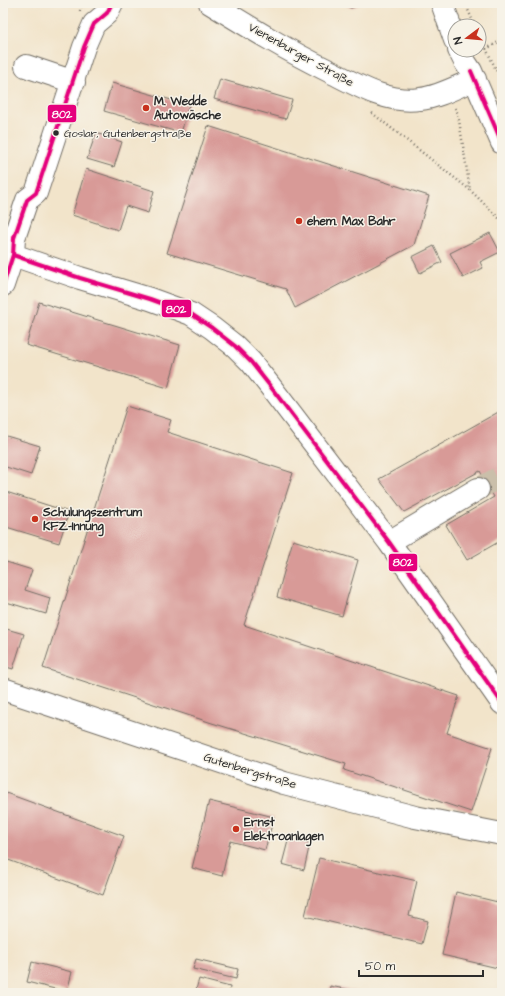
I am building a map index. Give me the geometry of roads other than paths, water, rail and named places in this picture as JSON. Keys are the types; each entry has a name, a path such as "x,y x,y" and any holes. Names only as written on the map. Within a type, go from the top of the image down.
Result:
{"street":[{"path":"3,285 13,255 14,238 27,200 36,193 74,82 93,13 107,13 112,3"},
{"name":"Vienenburger Straße","path":"210,3 304,59 368,91 381,95 409,100 421,99 447,90 475,62"},
{"path":"442,3 447,18"},
{"path":"449,3 457,18"},
{"path":"397,98 415,92 475,62 502,143"},
{"path":"26,66 74,82"},
{"path":"13,255 80,278 150,299 191,314 212,328 234,346 251,362 389,542 502,703"},
{"path":"389,542 478,489"},
{"name":"Gutenbergstraße","path":"3,689 284,783 415,816 502,834"}],"tunnel":[{"path":"478,489 502,476"}],"place":[{"name":"M. Wedde Autowäsche","path":"146,108"},
{"name":"Goslar, Gutenbergstraße","path":"56,133"},
{"name":"ehem. Max Bahr","path":"299,221"},
{"name":"Schulungszentrum KFZ-Innung","path":"35,519"},
{"name":"Ernst Elektroanlagen","path":"236,829"}]}
